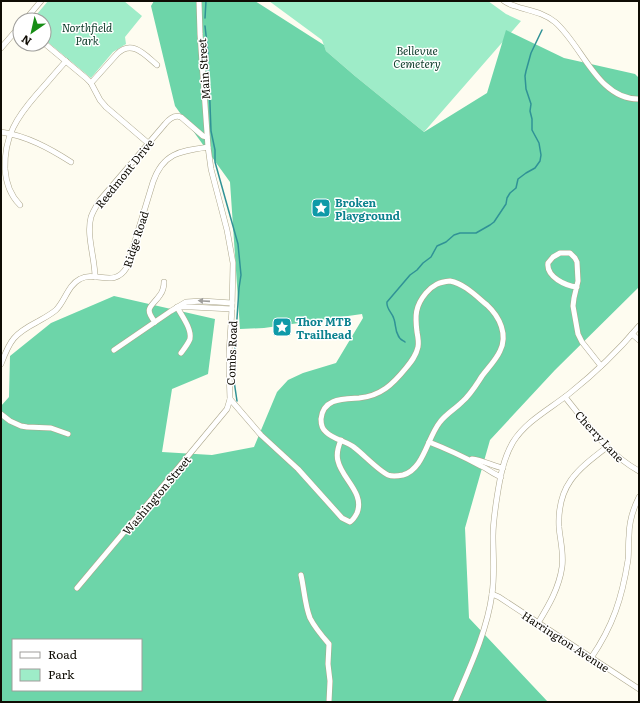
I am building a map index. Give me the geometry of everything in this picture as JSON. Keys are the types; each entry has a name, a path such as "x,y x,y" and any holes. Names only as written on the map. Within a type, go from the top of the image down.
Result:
{"street":[{"path":"32,12 41,1"},
{"name":"Main Street","path":"199,1 207,137"},
{"path":"504,1 516,7 538,13 551,19 561,28 607,86 614,92 625,97 639,99"},
{"path":"1,48 12,35"},
{"path":"91,84 117,54 127,47 140,51 157,66"},
{"path":"52,50 81,73 91,84 100,100 106,107 148,143"},
{"path":"20,205 11,193 6,173 5,157 11,133 15,123 25,109 66,61"},
{"name":"Reedmont Drive","path":"95,277 90,229 91,217 100,200 148,143 168,121 175,116 184,118 203,136 207,137"},
{"path":"1,132 11,133 38,142 71,162"},
{"name":"Combs Road","path":"207,137 211,169 227,230 234,272 229,365 230,399 261,435 298,470 342,518 350,522 354,518 359,505 352,486 339,466 337,451 341,440"},
{"name":"Ridge Road","path":"1,364 9,345 16,335 20,331 45,318 56,310 73,285 80,279 89,277 115,278 120,276 129,262 151,188 161,166 169,158 177,154 208,147"},
{"path":"577,287 562,282 548,270 548,263 552,257 560,253 570,253 577,262 577,287 573,306 578,334 582,342 602,366"},
{"path":"450,281 465,287 489,307 497,316 502,325 503,342 498,355 470,393 462,403 444,417 433,433 429,442 416,468 409,473 394,476 383,472 354,448 328,434 321,424 321,416 327,406 336,400 362,398 382,391 392,384 413,359 417,351 418,343 416,313 419,303 435,284 450,281"},
{"path":"154,322 149,311 161,294 164,282"},
{"path":"114,350 186,302 232,303"},
{"path":"177,307 232,309"},
{"path":"177,307 190,331 189,341 181,353"},
{"path":"455,702 482,636 488,614 494,571 494,525 502,468 509,449 521,432 534,420 565,398 589,378 639,326"},
{"path":"632,334 639,340"},
{"name":"Cherry Lane","path":"565,398 616,455 639,471"},
{"name":"Washington Street","path":"77,588 227,409 230,399"},
{"path":"1,414 10,421 21,426 52,428 68,434"},
{"path":"429,442 448,449 482,466 496,475 501,476"},
{"path":"538,622 554,597 562,566 563,555 559,527 559,510 565,491 579,469 608,447"},
{"path":"467,459 481,461 492,466 502,468"},
{"path":"591,658 608,631 620,602 628,559 630,524 639,497"},
{"path":"301,575 311,619 320,634 329,644 328,664 330,700"},
{"name":"Harrington Avenue","path":"492,594 538,622 639,689"}],"green space":[{"name":"Northfield Park","path":"48,1 124,1 142,16 125,37 126,44 113,52 91,78 52,46 52,12 39,12"},
{"path":"154,1 255,1 324,45 326,51 424,132 487,93 506,30 564,58 635,74 639,78 639,287 555,370 490,440 465,528 469,618 548,702 1,702 1,406 9,397 10,356 51,323 114,296 215,319 208,374 172,389 162,452 212,455 254,447 277,392 288,380 303,373 336,363 363,318 362,314 264,328 240,329 230,182 175,106 151,6"},
{"name":"Bellevue Cemetery","path":"269,1 488,1 506,14 521,21 424,132 326,51 322,40"}],"waterway":[{"path":"205,18 206,1"},
{"path":"205,26 208,53 207,61 211,131 215,150 215,162 238,244 241,275 236,333"},
{"path":"405,342 398,336 394,319 387,307 387,302 410,275 431,257 437,246 446,242 454,235 460,233 476,233 494,222 506,204 510,193 516,188 518,179 535,168 540,161 541,155 539,143 532,130 530,111 531,104 526,89 525,76 531,53 542,30"},
{"path":"235,347 233,374 237,401"}],"place":[{"name":"Broken Playground","path":"321,208"},
{"name":"Thor MTB Trailhead","path":"282,327"}]}
